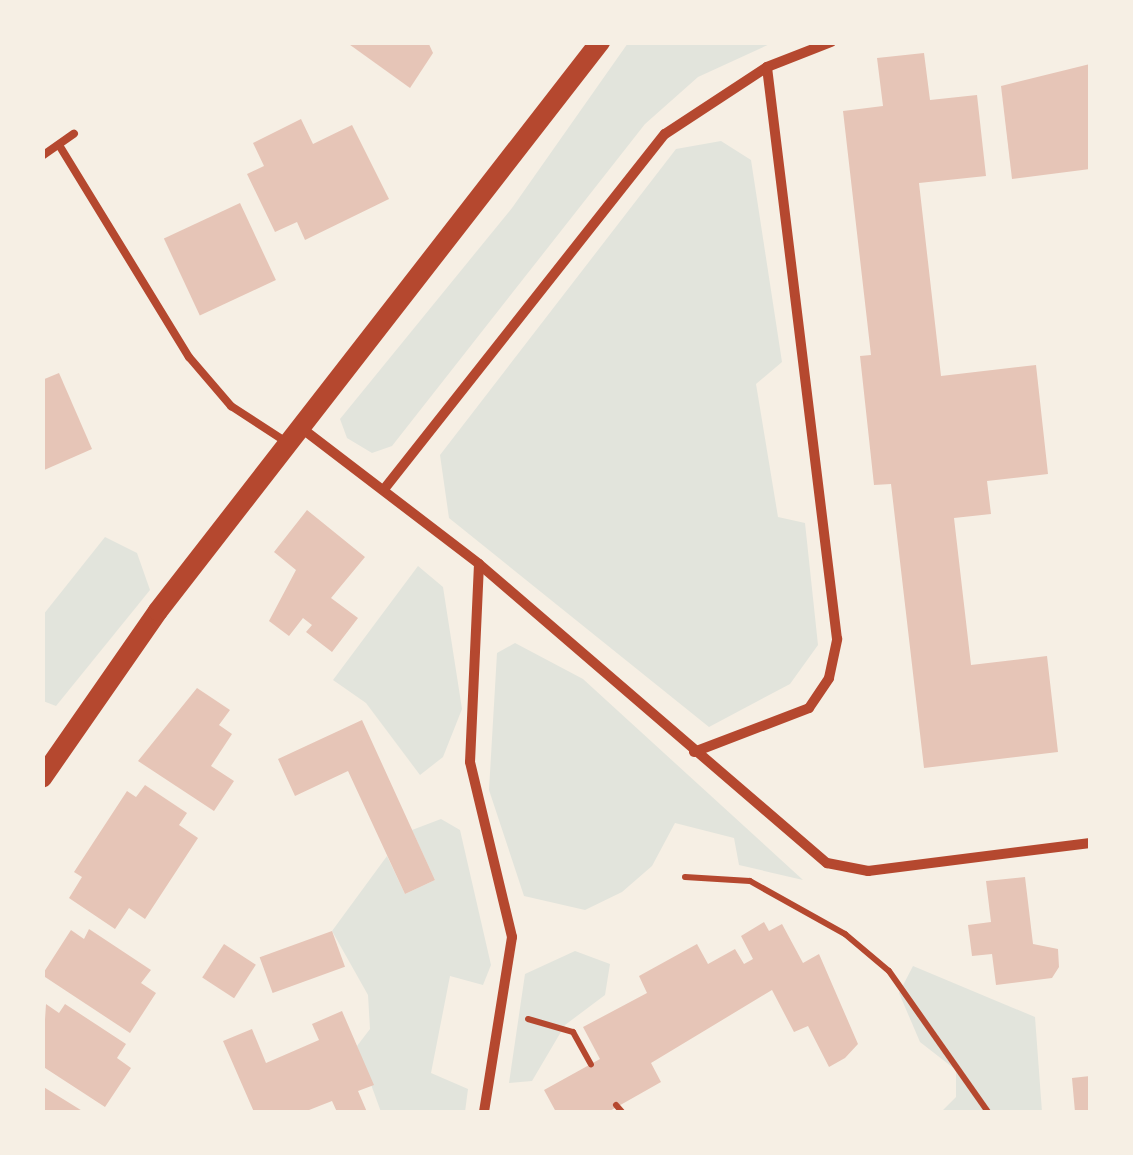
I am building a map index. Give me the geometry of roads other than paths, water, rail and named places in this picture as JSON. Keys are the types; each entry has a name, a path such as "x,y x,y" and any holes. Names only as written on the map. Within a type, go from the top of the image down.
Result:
{"main road":[{"path":"42,778 158,611 298,438 600,42"}],"street":[{"path":"385,488 665,134 767,67 831,42"},
{"path":"694,752 809,708 830,678 837,639 767,67"},
{"path":"298,438 385,488 827,862 868,871 1090,843"},
{"path":"479,564 470,762 512,937 504,1012 484,1112"}],"lane":[{"path":"42,156 74,134"},
{"path":"59,145 189,357 231,406 298,438"}]}
